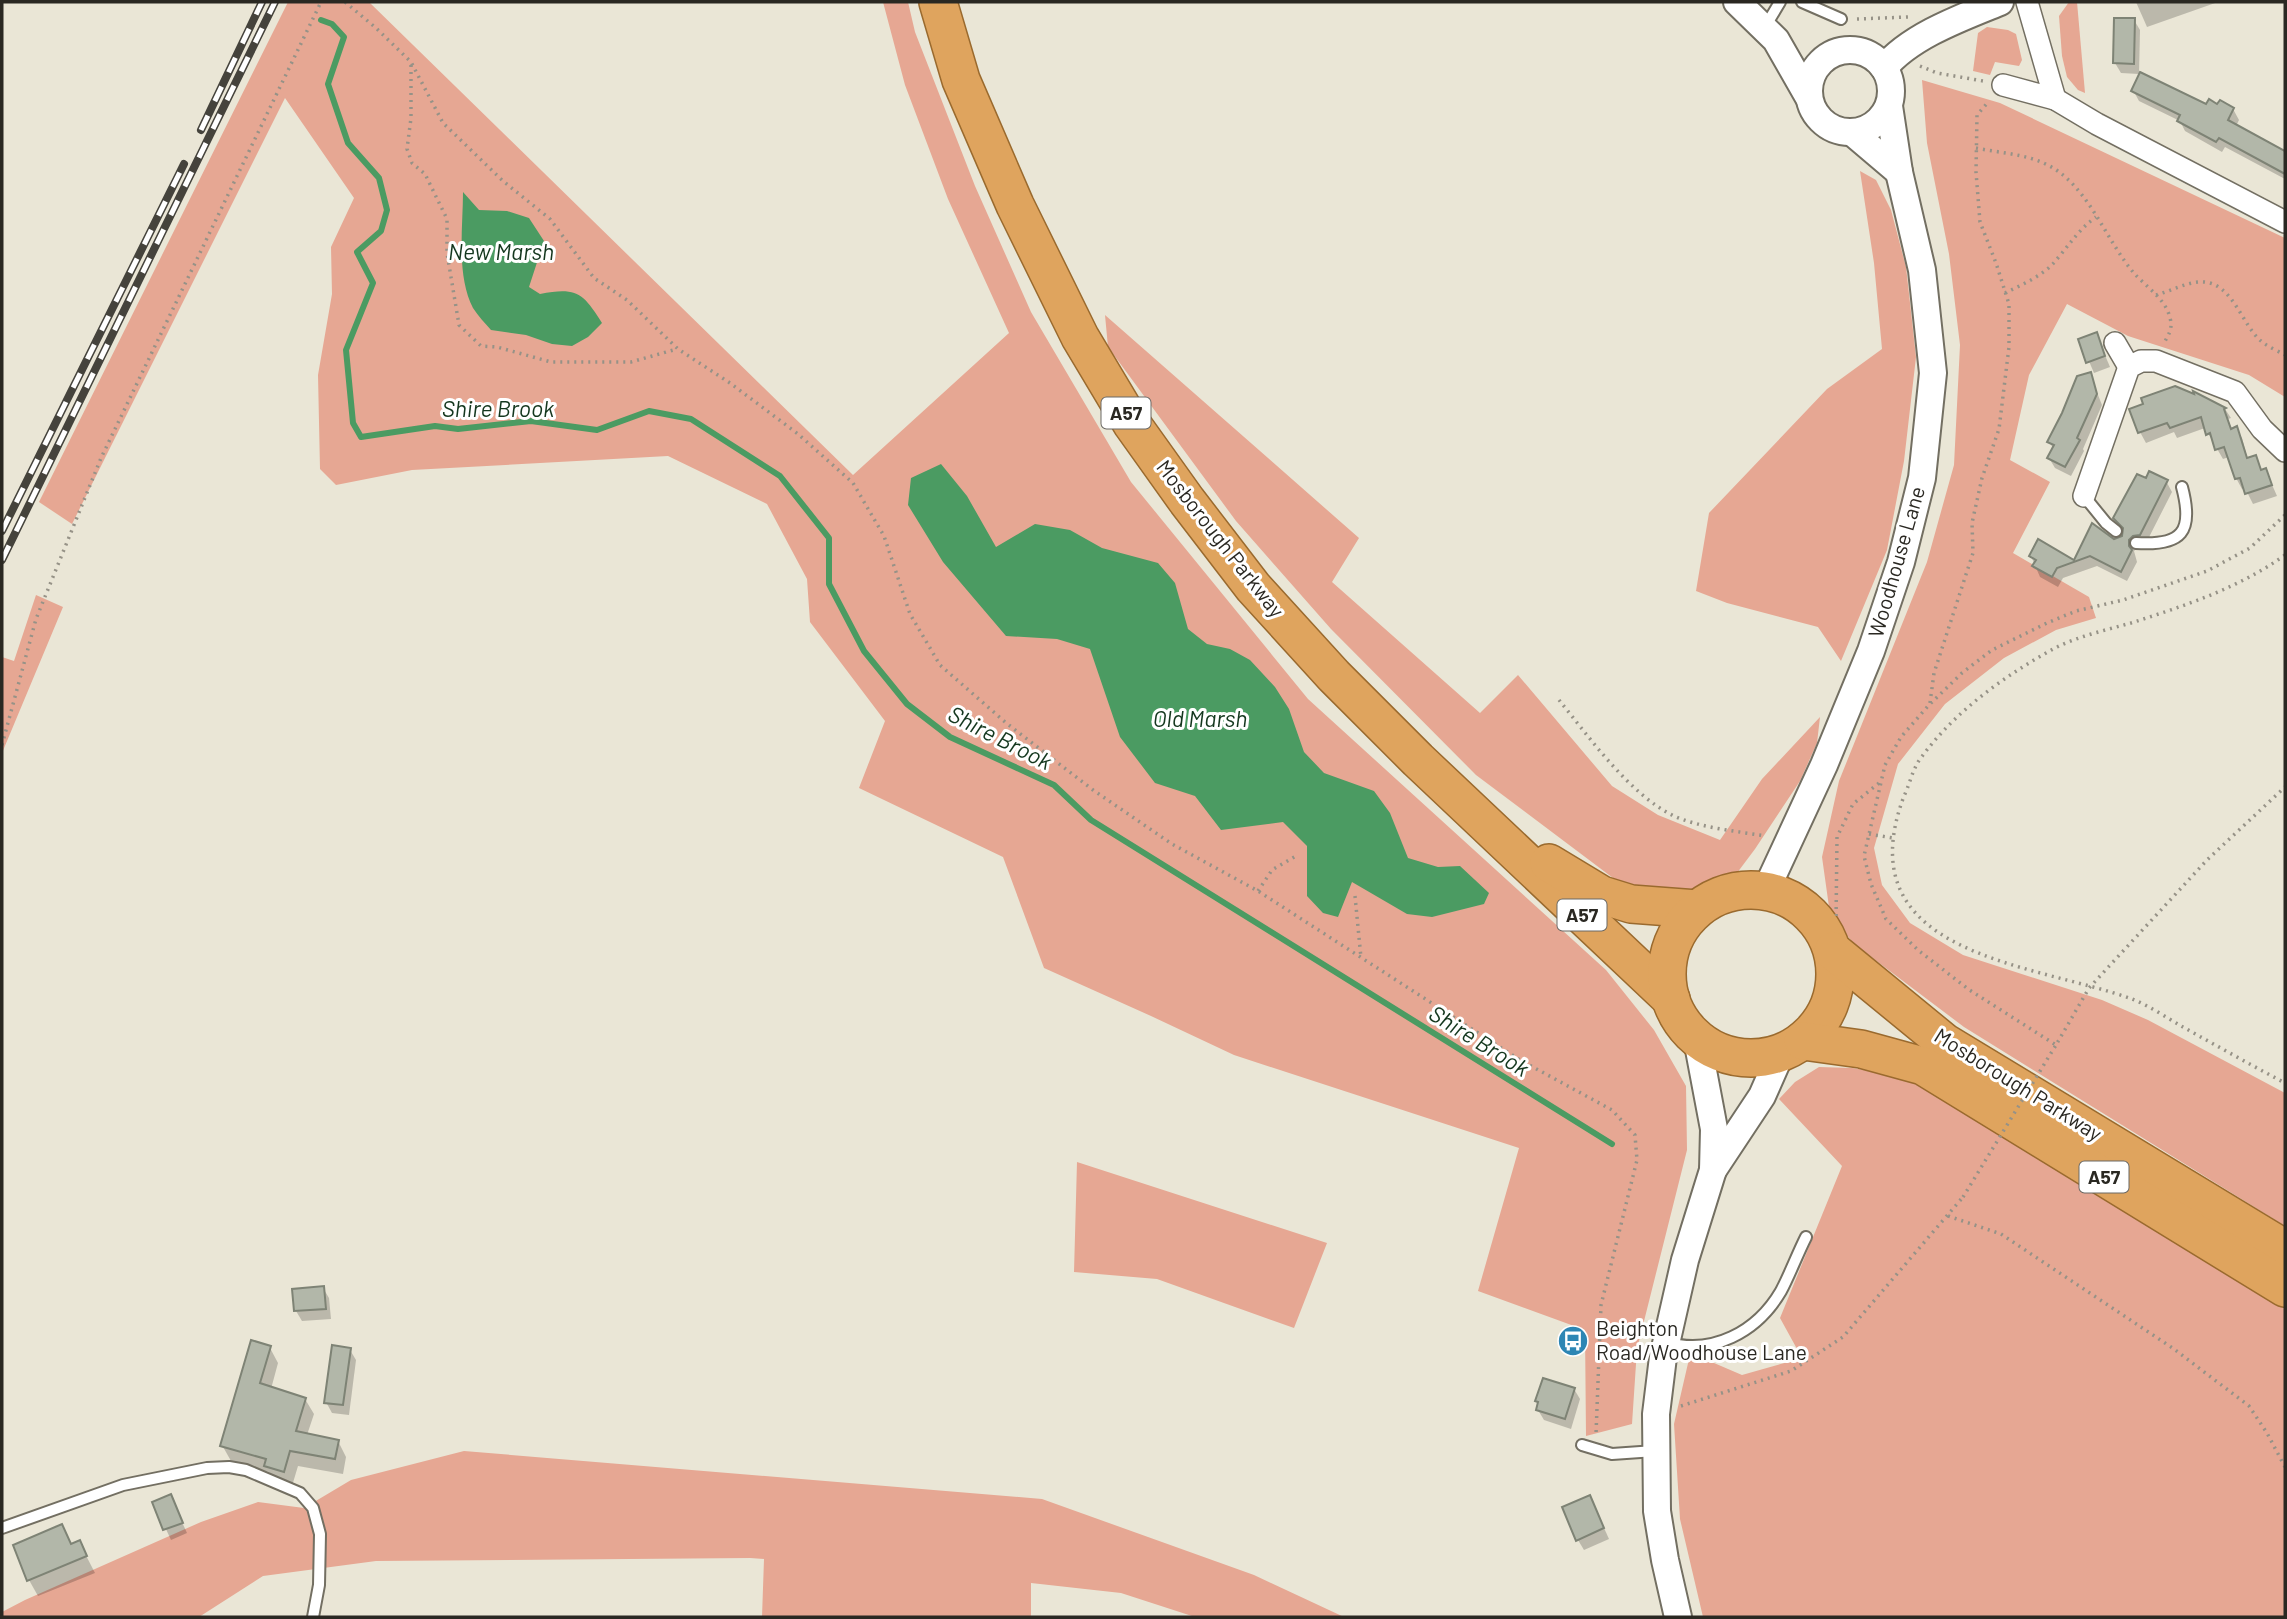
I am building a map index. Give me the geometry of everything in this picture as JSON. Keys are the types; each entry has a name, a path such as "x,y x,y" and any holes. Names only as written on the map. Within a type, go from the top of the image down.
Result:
{"highway":[{"name":"Mosborough Parkway","path":"938,2 961,80 1015,205 1080,337 1132,424 1187,501 1253,587 1343,685 1418,760 1671,999"},
{"name":"Mosborough Parkway","path":"1494,831 1602,895 1631,904 1697,909"},
{"path":"1743,890 1766,891 1797,903 1819,923 1832,949 1836,981 1829,1009 1792,1047 1740,1058 1712,1049 1698,1039 1679,1016 1671,999 1667,970 1672,946 1686,920 1697,909 1723,894 1743,890"},
{"name":"Mosborough Parkway","path":"1832,949 1944,1042 2285,1248"},
{"name":"Mosborough Parkway","path":"1792,1047 1861,1049 1923,1066 2285,1287"}],"street":[{"path":"1737,2 1771,33 1823,60"},
{"path":"1808,96 1809,81 1815,68 1835,52 1863,52 1875,59 1889,62 1938,29 2000,2"},
{"path":"2027,2 2055,99"},
{"path":"1771,33 1808,96 1815,115 1825,125 1839,132 1853,133 1873,126 1882,119 1889,106 1889,62"},
{"path":"2003,85 2055,99 2097,124 2285,222"},
{"name":"Woodhouse Lane","path":"1766,891 1824,765 1871,651 1901,562 1922,478 1933,373 1922,270 1899,172 1889,106"},
{"path":"1853,133 1899,172"},
{"path":"2115,343 2129,367"},
{"path":"2084,496 2129,367 2141,362 2155,361 2235,392 2262,429 2285,451"},
{"path":"1678,1617 1657,1511 1656,1414 1666,1342 1685,1260 1713,1170 1714,1129 1698,1039"},
{"path":"1713,1170 1792,1047"}],"lane":[{"path":"1771,33 1780,2"},
{"path":"1810,3 1841,19"},
{"path":"2136,543 2157,545 2184,531 2188,518 2182,487"},
{"path":"2084,496 2116,531"},
{"path":"1666,1342 1683,1348 1718,1343 1736,1335 1762,1316 1780,1292 1806,1237"},
{"path":"1582,1445 1612,1454 1655,1451"},
{"path":"2,1528 124,1485 207,1468 229,1467 246,1470 300,1493 313,1508 320,1534 319,1585 313,1617"}],"path":[{"path":"2,745 36,619 101,458 321,2"},
{"path":"345,2 411,62 443,123 503,181 550,219 593,278 628,300 678,349 730,383 798,434 853,483 884,536 911,614 940,665 1005,722 1093,789 1172,844 1258,891 1520,1060 1612,1110 1636,1135 1637,1160 1601,1305 1596,1450"},
{"path":"411,62 411,118 407,149 412,163 425,173 447,219 447,253 458,325 481,346 498,347 551,362 631,362 678,349"},
{"path":"1889,62 2003,85"},
{"path":"1929,705 1934,673 1973,553 1972,523 1982,478 1999,429 2009,347 2009,304 1980,222 1976,148 1977,115 2003,85"},
{"path":"1976,148 2041,161 2059,171 2074,185 2133,271 2156,295 2170,317 2171,332 2155,361"},
{"path":"2005,293 2033,280 2056,261 2068,243 2096,218"},
{"path":"2156,295 2191,283 2207,282 2229,298 2261,341 2285,355"},
{"path":"2056,1045 1968,989 1919,950 1886,919 1871,884 1864,856 1885,765 1901,737 1929,705 1962,673 1992,650 2076,611 2123,600 2207,571 2250,548 2285,514"},
{"path":"2285,555 2260,573 2195,601 2057,647 1981,696 1951,724 1917,764 1895,822 1893,838 1893,867 1904,898 1922,921 1951,941 1991,959 2133,1000 2285,1083"},
{"path":"1559,700 1612,765 1642,793 1674,816 1710,826 1789,841"},
{"path":"1832,949 1837,921 1837,837 1853,804 1881,782"},
{"path":"1656,1414 1791,1371 1843,1337 1963,1197 2090,988 2207,860 2285,787"},
{"path":"1869,834 1893,838"},
{"path":"1258,891 1272,870 1296,856"},
{"path":"1355,896 1361,958"},
{"path":"1948,1216 2001,1234 2175,1349 2249,1406 2285,1467"}],"shaded area":[{"path":"288,2 369,2 853,475 1009,333 948,199 905,85 883,2 908,2 915,32 975,186 1031,312 1131,482 1308,699 1606,970 1654,1030 1686,1086 1687,1150 1637,1349 1632,1424 1586,1436 1585,1330 1478,1291 1519,1148 1234,1055 1044,968 1003,857 859,788 885,721 810,622 807,579 767,504 668,456 412,470 336,485 320,469 318,375 332,294 331,247 354,198 285,98 72,524 39,502"},
{"path":"2069,2 2077,2 2085,93 2078,90 2067,77 2062,56 2059,16"},
{"path":"1987,27 2016,34 2022,60 2019,66 1995,62 1990,75 1973,71 1978,33"},
{"path":"1922,80 2000,103 2285,238 2285,397 2249,375 2128,336 2067,304 2029,375 2010,460 2050,482 2013,553 2089,597 2096,618 2056,630 2004,658 1945,704 1898,764 1874,848 1882,885 1910,923 1963,955 2102,1000 2148,1020 2285,1093 2285,1226 1964,1027 1854,944 1830,914 1822,857 1839,781 1927,562 1954,465 1960,345 1949,254 1927,143"},
{"path":"1860,171 1876,180 1891,210 1906,267 1916,357 1904,461 1887,550 1841,661 1818,627 1727,603 1696,591 1709,513 1827,389 1882,349 1874,263"},
{"path":"1105,315 1359,538 1332,582 1480,713 1518,675 1612,786 1658,815 1720,840 1762,779 1820,717 1817,743 1800,781 1734,877 1698,897 1629,890 1476,775 1331,629 1236,521 1108,347"},
{"path":"36,595 63,607 2,753 2,657 14,661"},
{"path":"1819,1067 1852,1068 1912,1077 2285,1309 2285,1617 1703,1617 1680,1519 1674,1424 1689,1359 1714,1363 1742,1375 1802,1358 1780,1318 1842,1166 1779,1099 1795,1082"},
{"path":"1077,1162 1327,1243 1294,1328 1157,1279 1074,1272"},
{"path":"464,1451 1042,1499 1254,1575 1344,1617 1195,1617 1121,1593 1031,1583 1031,1617 762,1617 764,1559 750,1558 376,1561 263,1576 199,1617 2,1617 2,1612 25,1600 201,1522 258,1502 304,1508 351,1480"}],"water":[{"name":"New Marsh","path":"463,192 479,210 507,211 529,218 544,241 529,287 540,294 563,291 584,299 602,323 588,337 572,346 491,330 473,308 464,281"},
{"name":"Old Marsh","path":"941,464 967,496 996,547 1035,524 1070,530 1102,548 1158,563 1175,583 1188,629 1207,644 1230,649 1250,660 1275,687 1289,709 1304,752 1324,773 1374,791 1390,813 1408,858 1438,867 1460,866 1489,893 1484,904 1432,917 1407,914 1352,882 1338,917 1323,913 1307,896 1307,846 1283,822 1221,830 1195,796 1155,783 1120,737 1090,649 1057,639 1006,636 943,562 908,505 911,478"}],"building":[{"path":"2114,18 2135,18 2134,64 2113,63"},
{"path":"2140,72 2206,104 2209,99 2217,104 2220,100 2234,108 2228,120 2285,151 2285,174 2219,138 2216,142 2177,121 2180,115 2131,91"},
{"path":"2097,332 2105,356 2086,363 2078,339"},
{"path":"2091,372 2097,394 2077,438 2080,440 2065,467 2047,458 2054,445 2047,442 2077,376"},
{"path":"2175,386 2194,394 2193,391 2226,408 2224,409 2231,429 2237,426 2247,458 2256,455 2261,470 2266,468 2272,485 2245,494 2240,478 2235,479 2224,447 2215,450 2210,433 2206,435 2201,417 2170,428 2167,423 2138,433 2129,409 2143,404 2141,398"},
{"path":"2149,471 2168,480 2140,535 2129,540 2132,550 2121,572 2090,556 2057,568 2052,577 2032,566 2036,560 2029,556 2038,539 2074,560 2092,523 2114,539 2122,536 2123,528 2113,518 2137,474 2146,478"},
{"path":"324,1286 326,1309 294,1311 292,1289"},
{"path":"251,1340 271,1346 260,1383 306,1398 296,1431 339,1440 335,1459 290,1451 284,1472 264,1466 266,1459 220,1446"},
{"path":"332,1345 351,1348 343,1405 324,1403"},
{"path":"1543,1378 1575,1388 1565,1419 1536,1410 1538,1402 1535,1401"},
{"path":"171,1494 183,1523 163,1530 152,1502"},
{"path":"1590,1495 1604,1528 1576,1541 1562,1507"},
{"path":"62,1524 71,1544 80,1540 87,1556 27,1581 13,1545"}],"waterway":[{"name":"Shire Brook","path":"321,20 332,24 344,37 328,84 348,143 379,178 387,210 381,231 357,252 373,283 346,350 353,423 361,437 435,426 458,429 531,421 597,430 649,411 691,419 780,476 829,538 829,584 864,651 907,704 950,737 1054,785 1091,820 1612,1144"}],"railway":[{"path":"201,130 262,2"},
{"path":"2,560 275,2"},
{"path":"2,531 184,164"}],"place":[{"name":"Beighton Road/Woodhouse Lane","path":"1573,1341"}]}
